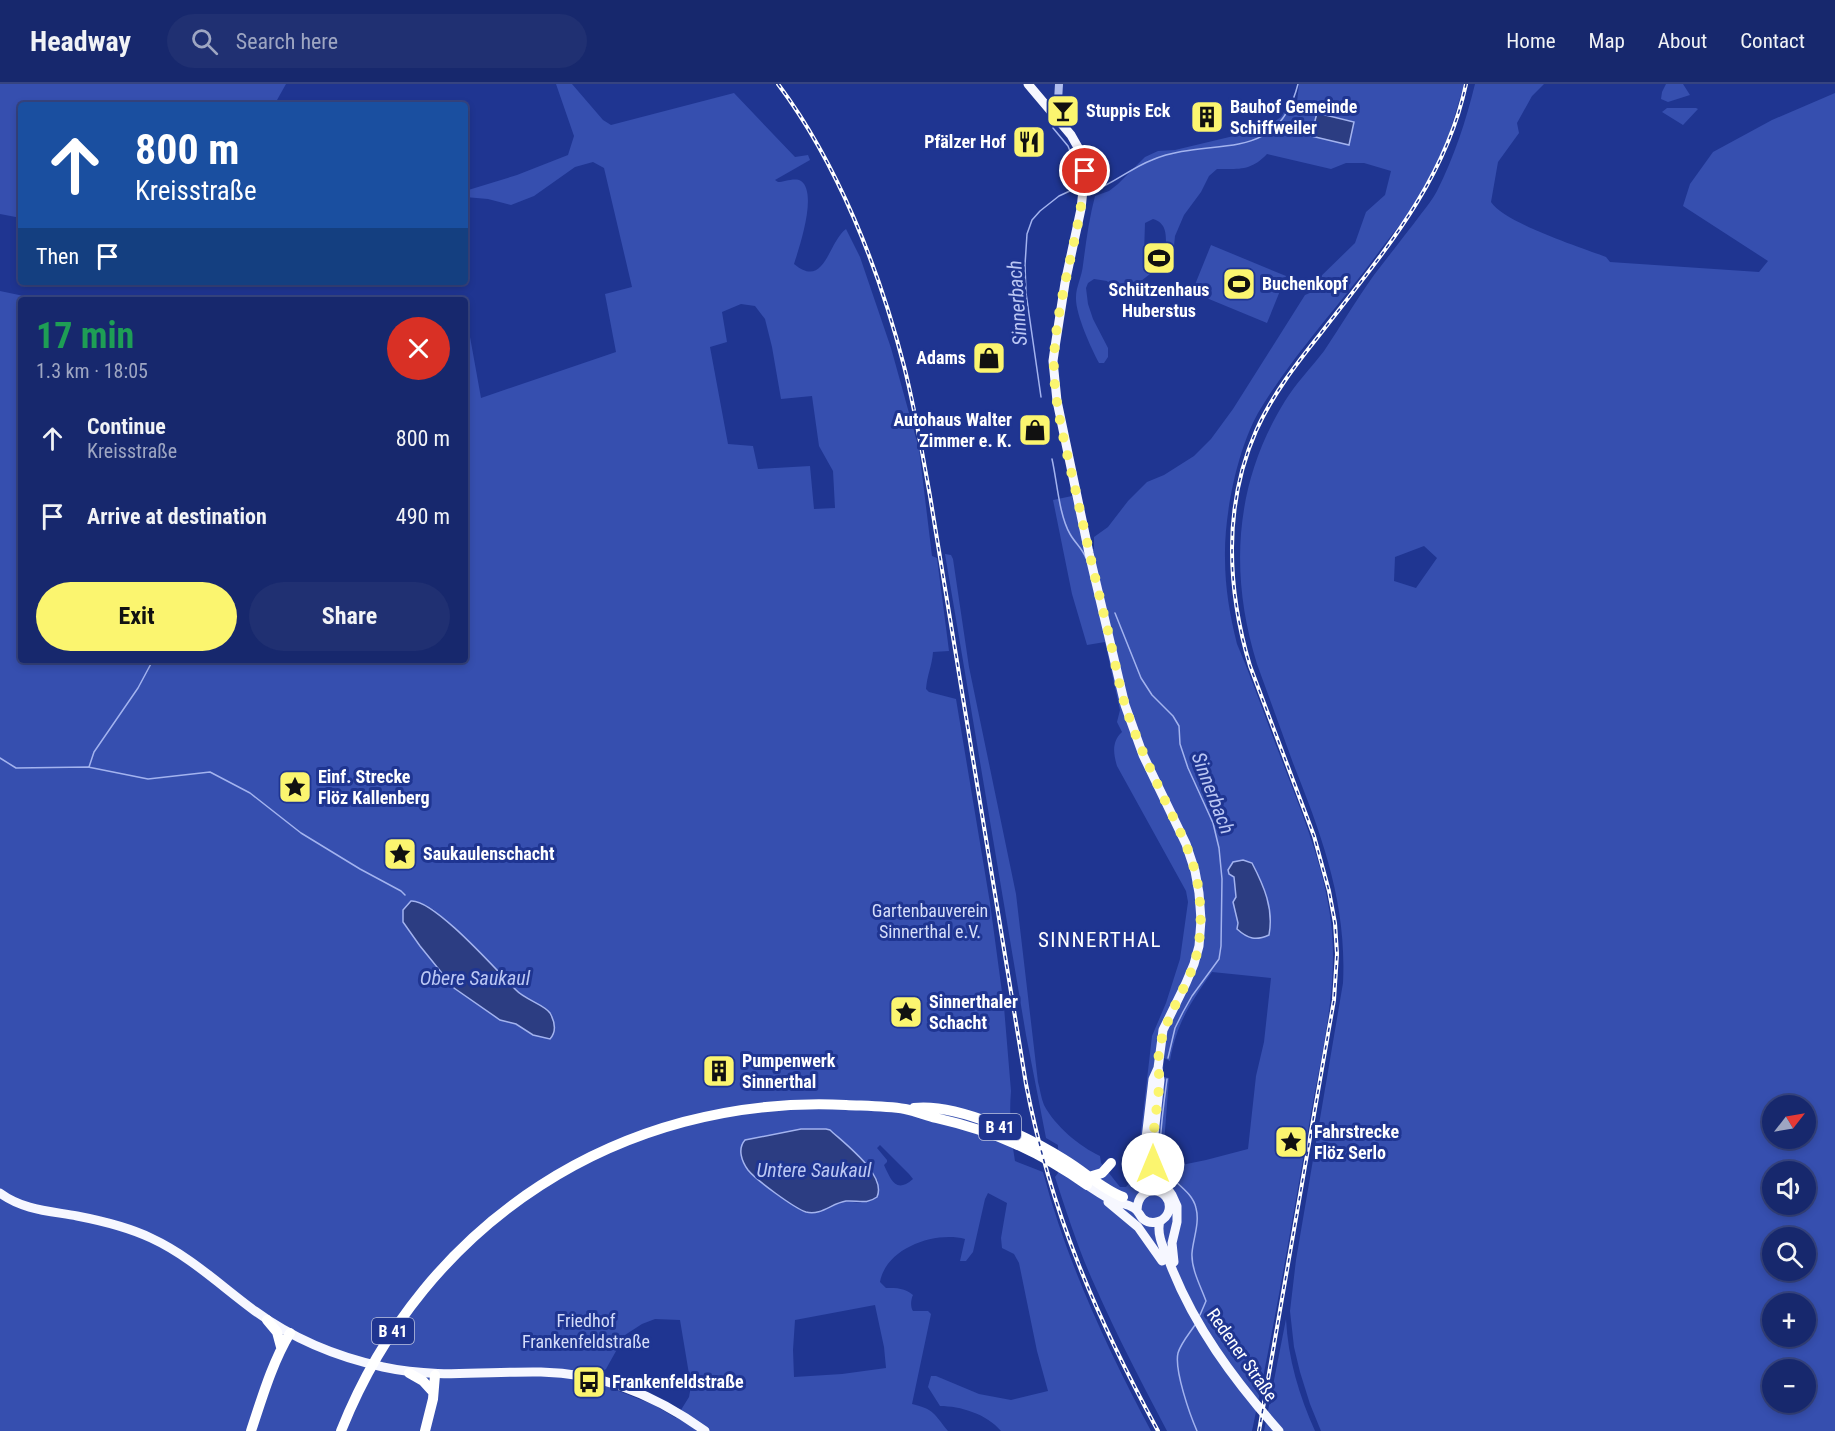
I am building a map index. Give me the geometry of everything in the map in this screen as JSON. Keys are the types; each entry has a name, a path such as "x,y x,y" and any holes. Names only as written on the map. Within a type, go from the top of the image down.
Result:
{"highway":[{"name":"B 41","path":"340,1431 381,1350 406,1311 441,1268 468,1241 530,1192 589,1158 668,1126 748,1109 801,1104 908,1109 923,1107 945,1110 997,1126 1045,1148 1088,1181 1123,1197"},
{"path":"1088,1181 1102,1173 1111,1163"},
{"path":"1102,1173 1102,1186"},
{"path":"267,1320 277,1332 281,1347"},
{"path":"251,1431 281,1347 290,1333"},
{"path":"409,1373 423,1381 433,1395"},
{"path":"425,1431 438,1375"}],"main road":[{"path":"1028,84 1052,111 1084,158 1081,209 1065,282 1053,361 1057,401 1089,553 1125,705 1143,754 1186,844 1199,893 1201,920 1194,964 1163,1030 1158,1068 1153,1079 1145,1147 1144,1181 1142,1188 1134,1194 1123,1197"},
{"path":"1137,1210 1137,1203 1147,1193 1151,1180 1151,1155 1160,1080 1158,1068"},
{"path":"1151,1155 1158,1175 1177,1206 1172,1253 1179,1283"},
{"path":"1145,1164 1147,1193"},
{"name":"B 41","path":"1088,1181 1109,1198 1137,1210 1142,1218 1155,1222 1167,1214 1169,1204 1164,1195 1147,1193 1131,1199 1123,1197"},
{"name":"B 41","path":"1088,1181 1134,1223 1149,1240 1162,1261"},
{"path":"0,1193 15,1203 27,1207 111,1223 152,1239 192,1262 267,1320 341,1356 409,1373 438,1375 543,1372 606,1381 632,1390 672,1409 705,1431"},
{"name":"Redener Straße","path":"1155,1222 1182,1294"},
{"name":"Redener Straße","path":"1155,1222 1162,1261 1171,1280 1244,1390 1279,1431"}],"street":[{"path":"1052,111 1058,101 1059,84"}],"green space":[{"path":"0,84 286,84 274,102 18,102 18,217 0,214"},
{"path":"556,84 572,84 603,120 611,125 734,93 795,157 808,155 810,160 775,180 778,182 799,180 806,187 808,208 806,221 794,264 804,270 813,271 819,268 846,229 860,257 891,348 919,449 932,556 937,558 949,651 933,652 926,689 929,692 956,699 990,903 1004,1007 1015,1161 1043,1172 1076,1272 1119,1368 1151,1431 1001,1431 988,1420 973,1412 940,1406 928,1387 931,1376 979,1394 1011,1400 1048,1391 1037,1351 1019,1263 1014,1254 1002,1248 1001,1238 1007,1203 988,1193 973,1252 966,1261 960,1261 965,1239 953,1237 927,1240 902,1251 884,1270 880,1282 886,1288 901,1289 913,1295 911,1307 913,1311 928,1311 931,1314 912,1404 929,1410 948,1431 0,1431 0,291 29,297 18,297 18,663 468,663 468,326 481,398 616,352 605,294 632,287 604,168 593,162 575,167 534,196 511,205 488,199 468,197 468,190 517,175 568,155 574,136","holes":["741,304 755,306 765,319 781,399 812,396 819,446 833,471 835,508 814,509 810,466 758,469 753,446 728,444 710,347 727,342 722,312","433,909 496,968 518,993 549,1011 555,1028 533,1035 516,1024 500,1020 454,988","801,1129 830,1130 868,1166 878,1181 861,1203 844,1201 825,1210 786,1201 748,1170","880,1145 913,1179 902,1185 895,1183 884,1165 887,1160 877,1148","875,1305 886,1368 794,1377 795,1320","655,1319 680,1320 691,1386 689,1397 676,1418 654,1405 601,1384 602,1372 606,1369 625,1335"]},
{"path":"1299,84 1464,84 1444,149 1427,187 1272,391 1251,428 1233,484 1225,541 1227,591 1232,623 1237,644 1311,838 1328,901 1333,972 1324,1046 1252,1431 1167,1431 1095,1286 1078,1246 1055,1177 1058,1173 1058,1145 1046,1138 1026,1035 945,554 951,555 953,559 969,667 1016,894 1038,1082 1042,1099 1049,1113 1061,1128 1084,1147 1100,1156 1101,1163 1120,1187 1126,1187 1136,1175 1152,1036 1166,1003 1180,959 1188,902 1186,891 1117,766 1114,748 1116,739 1122,732 1117,722 1120,710 1105,642 1087,645 1072,594 1053,500 1072,496 1085,550 1094,549 1094,537 1108,527 1128,501 1147,482 1164,475 1194,456 1211,439 1233,409 1305,295 1312,292 1314,283 1355,243 1366,212 1385,195 1391,171 1364,163 1346,163 1331,169 1267,154 1256,164 1250,166 1238,169 1217,169 1209,176 1201,192 1184,215 1175,236 1174,246 1170,248 1166,245 1161,223 1153,219 1145,223 1144,254 1150,274 1141,281 1132,282 1121,291 1115,289 1107,281 1094,279 1088,283 1086,288 1088,304 1108,348 1108,357 1104,363 1099,363 1084,330 1076,304 1076,293 1095,196 1109,191 1118,184 1145,157 1158,151 1175,150 1242,134 1271,124 1281,117 1287,107 1297,102","holes":["1212,972 1271,978 1264,1042 1256,1076 1248,1149 1167,1168 1163,1157 1169,1078 1164,1077 1162,1083 1164,1058 1170,1061 1176,1036 1185,1014"]},
{"path":"1475,84 1544,84 1532,96 1517,123 1519,133 1498,162 1491,202 1499,210 1526,226 1606,257 1610,262 1759,272 1768,261 1683,206 1690,184 1713,152 1772,120 1835,93 1835,1431 1321,1431 1300,1372 1294,1347 1290,1311 1296,1260 1343,983 1341,925 1337,897 1323,844 1257,664 1248,630 1242,596 1241,530 1246,497 1255,464 1268,432 1285,401 1324,351 1374,275 1434,197 1464,125","holes":["1424,546 1437,558 1416,588 1394,581 1395,557"]},
{"path":"1666,84 1683,84 1690,95 1668,102 1661,99"},
{"path":"1667,108 1698,109 1683,125 1662,112"},
{"name":"Buchenkopf","path":"1211,245 1286,276 1267,323 1192,292"},
{"path":"1286,1319 1295,1376 1315,1431 1264,1431"}],"water":[{"path":"1317,113 1354,122 1349,145 1311,136"},
{"path":"1243,860 1252,863 1264,889 1269,907 1269,935 1260,938 1249,937 1237,929 1238,923 1233,902 1236,897 1234,877 1229,874 1228,870 1233,862"},
{"name":"Obere Saukaul","path":"411,901 435,912 465,938 520,993 544,1007 552,1016 554,1026 554,1033 550,1039 533,1035 516,1024 500,1020 454,988 403,922 403,910"},
{"name":"Untere Saukaul","path":"801,1129 830,1130 845,1143 863,1160 876,1179 877,1197 866,1202 846,1201 822,1211 806,1212 776,1193 748,1170 741,1155 741,1147 745,1140"}],"waterway":[{"name":"Sinnerbach","path":"1091,192 1152,160 1175,153 1240,144 1258,138 1275,127 1288,110 1298,84"},
{"name":"Sinnerbach","path":"1041,397 1026,293 1027,234 1032,220 1040,211 1059,196 1072,190 1078,171 1068,146 1053,128"},
{"name":"Sinnerbach","path":"1052,459 1066,526 1086,558"},
{"name":"Sinnerbach","path":"1115,613 1141,678 1152,695 1173,716 1179,726 1180,744 1188,768 1213,823 1219,848 1222,879 1219,959 1183,1012 1175,1028 1168,1058"},
{"path":"89,767 94,752 138,688 151,663"},
{"path":"0,758 16,768 88,767 148,779 210,772 250,793 301,833 405,895"},
{"name":"Sinnerbach","path":"1167,1079 1160,1159 1166,1172 1186,1191 1196,1208 1197,1219 1192,1259 1206,1301 1200,1315"},
{"name":"Sinnerbach","path":"1195,1325 1181,1346 1177,1361 1183,1392 1197,1431"}],"railway":[{"path":"778,84 800,115 838,183 869,255 894,329 912,398 930,496 1026,1084 1036,1131 1048,1177 1078,1263 1115,1347 1158,1431"},
{"path":"1259,1431 1334,1000 1337,954 1335,923 1329,891 1314,836 1250,666 1242,637 1233,578 1232,548 1238,489 1245,459 1256,431 1277,392 1388,246 1427,186 1443,154 1466,84"}],"place":[{"name":"Stuppis Eck","path":"1063,111"},
{"name":"Bauhof Gemeinde Schiffweiler","path":"1207,117"},
{"name":"Pfälzer Hof","path":"1029,142"},
{"name":"Schützenhaus Huberstus","path":"1159,258"},
{"name":"Buchenkopf","path":"1239,284"},
{"name":"Adams","path":"989,358"},
{"name":"Autohaus Walter Zimmer e. K.","path":"1035,430"},
{"name":"Einf. Strecke Flöz Kallenberg","path":"295,787"},
{"name":"Saukaulenschacht","path":"400,854"},
{"name":"Sinnerthaler Schacht","path":"906,1012"},
{"name":"Pumpenwerk Sinnerthal","path":"719,1071"},
{"name":"Fahrstrecke Flöz Serlo","path":"1291,1142"},
{"name":"Frankenfeldstraße","path":"589,1382"}],"district":[{"name":"SINNERTHAL","path":"1100,940"}],"route":[{"path":"1085,171 1081,209 1054,347 1057,401 1089,553 1125,705 1143,754 1191,857 1198,882 1201,909 1194,964 1163,1030 1151,1155 1153,1164"}],"park label":[{"name":"Gartenbauverein Sinnerthal e.V.","path":"930,921"},
{"name":"Friedhof Frankenfeldstraße","path":"586,1331"}]}
